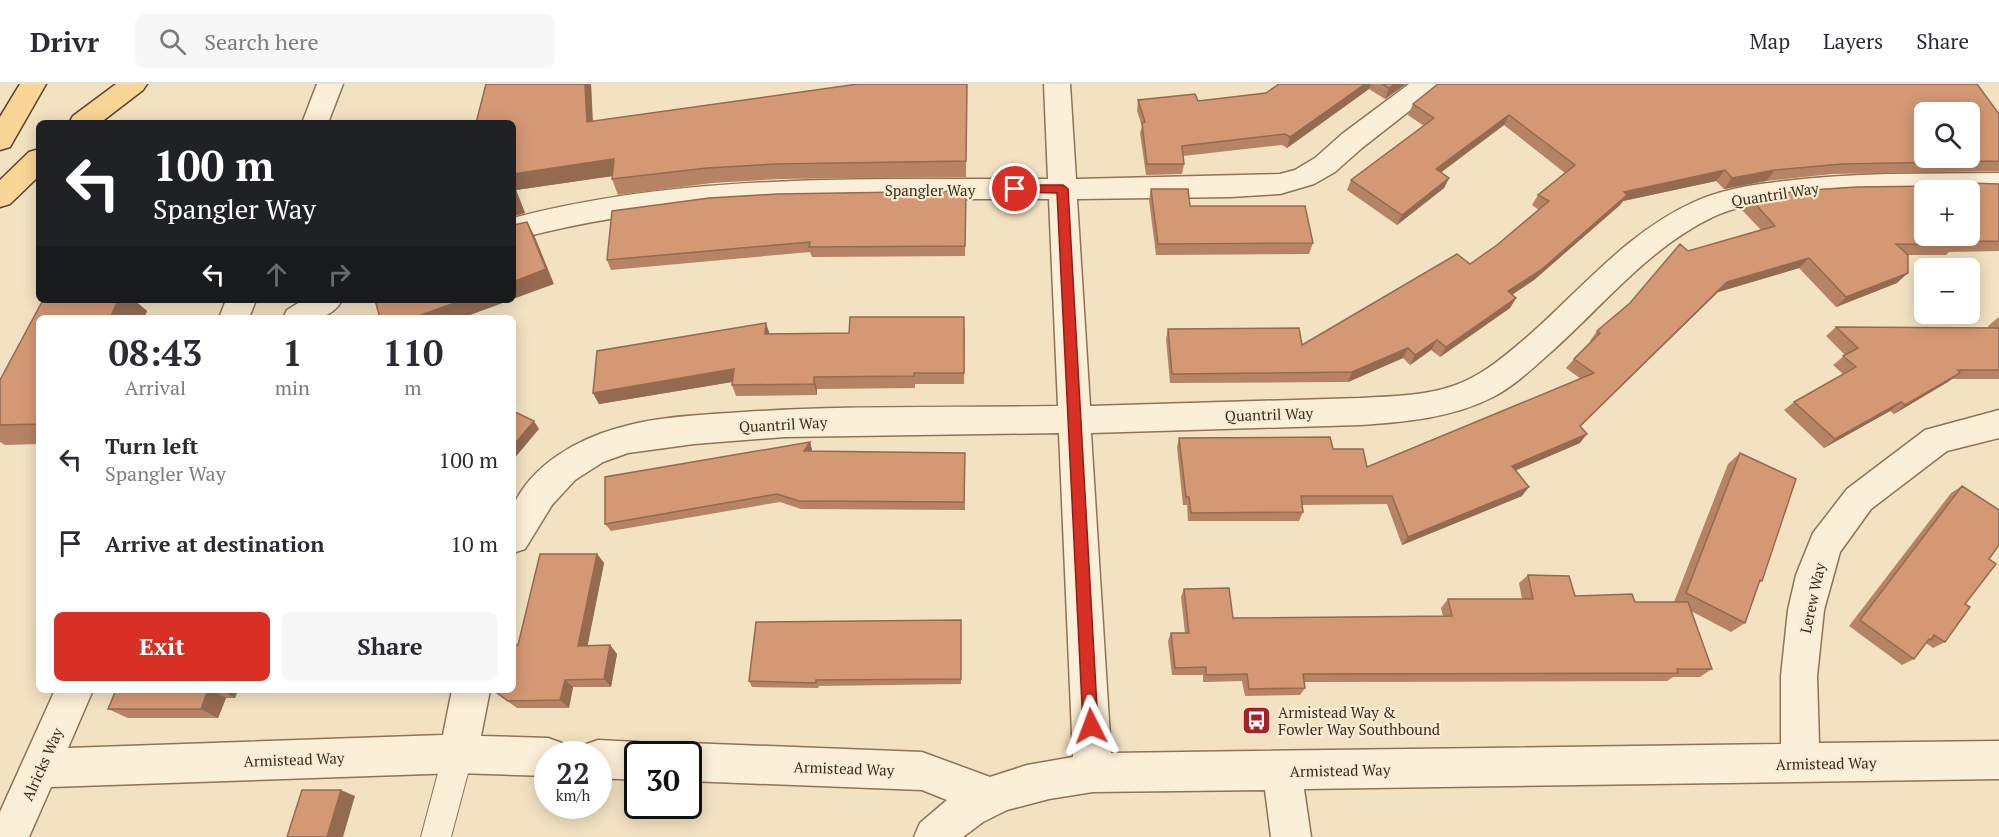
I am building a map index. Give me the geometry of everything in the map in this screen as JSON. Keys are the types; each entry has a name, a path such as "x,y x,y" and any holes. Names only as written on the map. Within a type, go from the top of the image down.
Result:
{"main road":[{"path":"0,140 33,84"},
{"path":"86,120 134,84"},
{"path":"0,197 36,162"}],"street":[{"path":"316,120 330,84"},
{"path":"1057,84 1093,773"},
{"name":"Spangler Way","path":"516,228 587,210 680,196 775,191 1230,188 1280,183 1304,177 1325,165 1352,141 1427,84"},
{"name":"Quantril Way","path":"516,532 526,511 549,481 576,460 605,445 634,437 729,427 835,421 1075,421 1337,411 1441,403 1467,395 1497,381 1546,340 1642,249 1671,226 1712,206 1740,198 1829,185 1999,183"},
{"path":"303,315 322,303"},
{"name":"Lerew Way","path":"1800,764 1799,676 1806,610 1814,575 1826,544 1859,499 1937,440 1999,424"},
{"name":"Alricks Way","path":"9,837 73,693"},
{"path":"458,754 470,693"},
{"name":"Armistead Way","path":"41,768 458,754 534,757"},
{"name":"Armistead Way","path":"702,763 922,771 988,796 1031,782 1093,773 1999,760"},
{"path":"1282,771 1291,837"},
{"path":"934,837 945,826 988,796"}],"lane":[{"path":"436,837 458,754"}],"building":[{"path":"486,84 585,84 587,122 858,84 967,84 966,161 775,164 707,168 612,179 614,159 516,174 516,120 477,120"},
{"path":"1279,84 1365,84 1290,137 1285,134 1182,146 1184,164 1147,164 1142,123 1145,122 1138,100 1195,94 1198,101 1266,93"},
{"path":"1382,84 1395,84 1389,88"},
{"path":"1438,84 1977,84 1999,114 1999,161 1980,161 1980,102 1914,102 1914,163 1842,164 1775,170 1732,178 1725,170 1624,192 1627,195 1541,270 1508,291 1516,298 1446,347 1437,340 1415,355 1408,348 1352,372 1172,374 1168,329 1299,328 1302,345 1457,254 1470,264 1497,245 1549,201 1538,195 1575,165 1509,115 1436,169 1449,178 1402,215 1351,180 1434,118 1413,104"},
{"path":"1980,183 1999,184 1999,241 1980,241"},
{"path":"1914,186 1914,244 1896,244 1908,255 1908,273 1846,297 1809,258 1727,282 1580,426 1587,434 1512,466 1529,487 1408,537 1392,496 1301,496 1303,512 1191,513 1189,497 1186,497 1179,438 1330,437 1333,449 1363,449 1367,467 1594,373 1574,359 1600,333 1597,331 1630,303 1680,244 1688,251 1775,226 1751,199 1796,191"},
{"path":"1151,189 1188,189 1190,206 1305,206 1313,243 1158,244"},
{"path":"966,191 965,246 809,247 810,242 607,260 612,211 709,198 777,194"},
{"path":"527,222 546,269 516,281 516,224"},
{"path":"41,303 117,303 111,315 36,315 36,424 0,425 0,380"},
{"path":"376,303 455,303 421,315 379,315"},
{"path":"850,317 964,317 964,373 814,377 814,384 732,385 734,369 593,393 597,351 766,323 765,334 849,333"},
{"path":"1836,327 1999,328 1999,370 1958,370 1960,373 1905,405 1901,402 1835,439 1794,402 1856,367 1843,356 1858,348"},
{"path":"516,412 534,421 516,442"},
{"path":"810,442 804,451 965,453 964,502 799,501 777,494 605,524 605,477"},
{"path":"1740,453 1796,479 1762,581 1760,580 1745,623 1686,593"},
{"path":"1962,486 1999,510 1999,545 1989,559 1996,564 1965,604 1970,607 1945,642 1934,635 1914,659 1860,620"},
{"path":"540,554 597,554 578,646 610,645 604,679 565,680 560,700 508,701 497,693 516,693 516,645 518,645"},
{"path":"1528,575 1569,576 1575,596 1632,594 1635,602 1688,602 1712,669 1677,669 1678,673 1303,674 1305,688 1249,689 1247,674 1206,675 1206,667 1175,668 1171,633 1189,633 1184,589 1229,588 1233,618 1452,616 1448,599 1533,599"},
{"path":"961,620 961,679 816,680 816,683 749,681 756,622"},
{"path":"115,693 207,693 201,709 108,709"},
{"path":"302,790 341,790 327,837 287,837"}],"place":[{"name":"Armistead Way & Fowler Way Southbound","path":"1257,721"}],"route":[{"path":"1015,189 1063,189 1091,726"}]}
